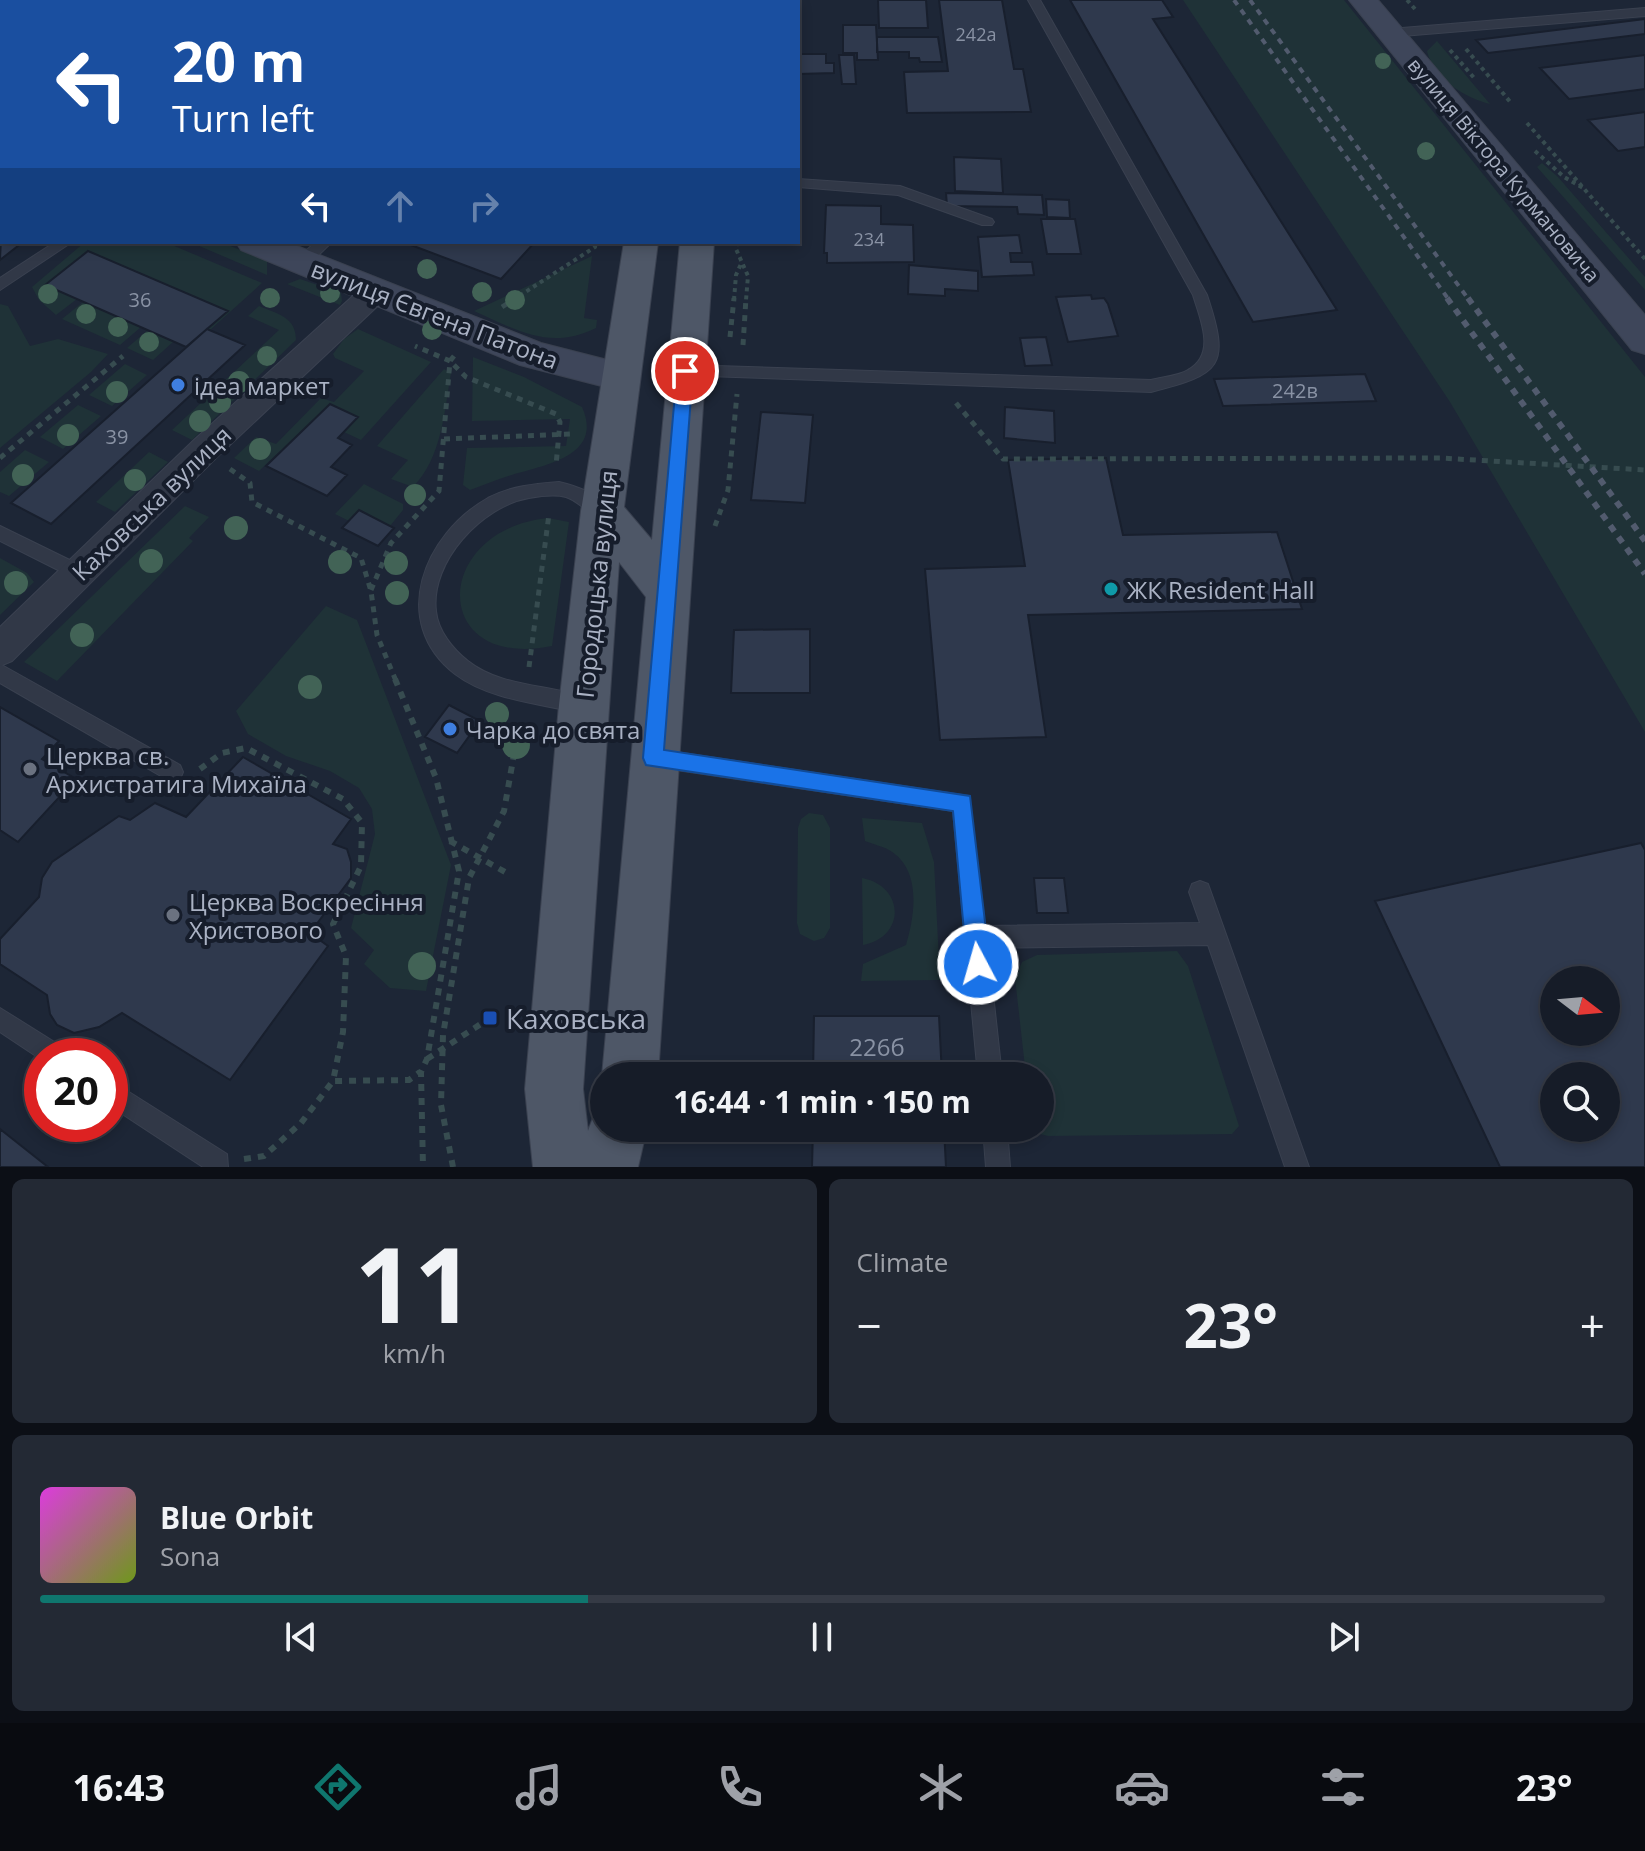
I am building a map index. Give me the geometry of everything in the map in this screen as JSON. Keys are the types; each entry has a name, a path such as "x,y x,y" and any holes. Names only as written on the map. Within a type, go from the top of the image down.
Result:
{"main road":[{"name":"Городоцька вулиця","path":"563,1167 554,1089 583,705 602,511 641,244"},
{"path":"631,1062 653,758 697,244"},
{"path":"678,457 621,377 690,315"},
{"path":"602,511 668,591"},
{"path":"608,1167 614,1142"}],"street":[{"name":"вулиця Віктора Курмановича","path":"1363,0 1645,340"},
{"name":"вулиця Євгена Патона","path":"265,244 313,252 362,305 621,377"},
{"name":"Каховська вулиця","path":"0,650 205,449 362,305"}],"lane":[{"path":"685,371 1151,386 1193,375 1209,361 1213,336 1200,295 1034,0"},
{"path":"1390,33 1645,12"},
{"path":"800,183 900,191 987,222"},
{"path":"0,285 62,244"},
{"path":"583,705 480,678 460,667 444,652 433,634 427,594 441,553 454,535 491,506 536,490 559,488 582,496 602,511"},
{"path":"0,533 80,573"},
{"path":"0,673 173,772"},
{"path":"653,758 962,803 989,1062"},
{"path":"1200,892 1297,1167"},
{"path":"976,937 1215,934"},
{"path":"0,1019 29,1038"},
{"path":"128,1104 218,1163"},
{"path":"996,1142 998,1167"}],"path":[{"path":"1407,0 1477,82"},
{"path":"1461,44 1512,104"},
{"path":"1527,123 1645,259"},
{"path":"1529,144 1564,177 1585,189"},
{"path":"496,311 595,244 603,257"},
{"path":"737,244 748,276 743,345"},
{"path":"730,337 736,275 741,263"},
{"path":"362,305 450,361 466,377 556,414 560,422 556,467"},
{"path":"0,458 123,356"},
{"path":"371,591 391,543 439,491 450,361"},
{"path":"935,379 1003,459 1440,458 1645,470"},
{"path":"444,439 572,434"},
{"path":"221,462 250,483 252,502 361,558 371,591 377,635 436,778 449,841 459,871 427,1059 421,1072 423,1167"},
{"path":"530,663 547,534"},
{"path":"453,1167 441,1105 443,1048 469,878 504,811 521,716"},
{"path":"173,772 190,777 222,753 246,748 343,799 362,823 361,866 333,924 346,956 343,1032 333,1081 301,1123 264,1156 218,1163"},
{"path":"449,841 505,872"},
{"path":"427,1059 490,1018"},
{"path":"333,1081 409,1080 421,1072"}],"green space":[{"path":"1183,0 1344,0 1645,377 1645,732 1450,402"},
{"path":"1437,41 1490,104 1461,92 1436,70 1427,51"},
{"path":"1542,163 1558,177 1645,277 1645,290 1537,167"},
{"path":"83,244 170,244 262,283 210,330 207,329 227,310 89,251 77,299 56,315 39,300 32,287"},
{"path":"195,244 226,244 267,261 267,275"},
{"path":"592,256 584,318 597,320 596,328 579,335 549,338 519,331 474,311"},
{"path":"300,279 341,293 340,305 287,284"},
{"path":"83,302 141,327 120,345 62,319"},
{"path":"0,304 8,306 30,346 58,339 108,354 91,372 0,448"},
{"path":"259,306 289,321 296,340 192,440 172,430 279,330 248,316"},
{"path":"358,329 431,362 361,440 344,432 358,417 330,404 259,471 234,458 256,437 276,444 321,398 334,402 364,371 335,358 333,354 344,339"},
{"path":"148,330 173,342 153,360 127,348"},
{"path":"473,357 524,377 582,407 587,424 585,437 578,447 554,462 470,490 463,485 467,448 566,446 570,419 472,421"},
{"path":"125,364 147,375 112,406 89,395"},
{"path":"444,369 451,373 444,419 430,462 413,487 391,479 408,460 377,446"},
{"path":"78,405 101,416 63,449 40,437"},
{"path":"25,450 49,462 9,496 0,492 0,472"},
{"path":"149,452 168,462 115,512 96,502"},
{"path":"364,484 403,504 403,510 390,526 359,510 349,521 335,514"},
{"path":"185,506 209,517 189,538 193,541 57,681 24,662"},
{"path":"548,518 569,522 552,646 512,648 483,638 466,620 460,596 465,570 482,547 510,528"},
{"path":"0,558 27,573 34,582 0,615"},
{"path":"326,606 357,620 451,865 426,991 390,988 364,964 374,950 351,928 375,834 372,809 359,788 330,771 286,756 248,734 236,711"},
{"path":"809,813 823,815 830,828 830,928 824,938 814,941 800,934 797,923 798,828 801,819"},
{"path":"862,818 922,823 934,862 940,980 861,981 863,964 906,945 913,907 907,869 900,858 889,850 865,841"},
{"path":"862,878 886,891 893,901 895,912 887,932 863,945"},
{"path":"1177,951 1188,966 1239,1126 1232,1134 1054,1136 1054,1062 1024,1062 1015,978 1022,962 1037,955"}],"building":[{"path":"878,0 926,0 928,28 879,28"},
{"path":"939,0 1002,0 1014,69 1023,69 1031,112 907,113 904,72 948,71"},
{"path":"1070,0 1162,0 1173,17 1153,19 1337,310 1253,322"},
{"path":"1645,19 1645,34 1488,53 1476,40"},
{"path":"843,25 876,25 878,60 857,60 857,53 843,53"},
{"path":"877,37 938,37 942,62 920,62 919,58 909,58 909,52 877,52"},
{"path":"800,54 826,54 826,63 834,63 834,73 800,74"},
{"path":"839,55 854,55 856,84 842,84"},
{"path":"1645,55 1645,89 1569,99 1540,68"},
{"path":"1645,112 1645,147 1618,151 1588,120"},
{"path":"954,157 1001,159 1003,193 955,191"},
{"path":"946,193 1042,195 1044,215 1018,214 1017,207 947,206"},
{"path":"1046,199 1069,200 1070,218 1047,217"},
{"path":"826,205 881,206 881,224 913,225 914,262 827,263 827,253 824,253"},
{"path":"1041,219 1075,219 1081,254 1047,254"},
{"path":"1019,235 1022,253 1010,253 1011,262 1032,262 1034,275 982,277 978,237"},
{"path":"1,244 20,244 0,260"},
{"path":"412,244 533,244 501,279"},
{"path":"88,251 228,311 186,347 45,285"},
{"path":"909,265 978,271 978,291 945,289 945,296 908,294"},
{"path":"1091,295 1092,299 1104,298 1108,304 1118,336 1068,342 1056,297"},
{"path":"207,329 245,345 51,524 11,503"},
{"path":"1046,337 1052,365 1025,366 1020,338"},
{"path":"1365,374 1376,401 1223,406 1214,379"},
{"path":"330,404 358,417 338,438 352,445 331,467 347,475 327,496 266,466"},
{"path":"1005,407 1054,411 1055,443 1004,438"},
{"path":"761,412 813,415 805,503 751,500"},
{"name":"ЖК Resident Hall","path":"1106,458 1123,535 1277,532 1302,609 1028,615 1046,737 940,740 925,569 1025,566 1008,460"},
{"path":"359,510 394,528 378,546 342,528"},
{"path":"810,629 810,693 731,693 734,630"},
{"path":"449,705 480,721 457,753 425,737"},
{"name":"Церква св. Архистратига Михаїла","path":"0,707 59,741 42,759 76,779 18,842 0,830"},
{"name":"Церква Воскресіння Христового","path":"243,757 351,819 333,844 347,849 351,878 310,933 328,946 230,1080 122,1013 99,1027 74,1033 57,1025 50,1014 47,995 0,964 0,939 39,897 42,878 52,862 119,816 130,820 155,803 186,817"},
{"path":"1641,843 1645,850 1645,1167 1500,1167 1375,901"},
{"path":"1034,878 1064,878 1068,913 1037,913"},
{"path":"814,1016 939,1016 941,1062 813,1062"},
{"path":"0,1129 48,1167 0,1167"},
{"path":"813,1142 945,1142 946,1167 812,1167"}],"railway":[{"path":"1234,0 1449,300"},
{"path":"1250,0 1469,300"},
{"path":"1447,298 1645,574"},
{"path":"1468,298 1645,541"}],"place":[{"name":"ідеа маркет","path":"178,385"},
{"name":"ЖК Resident Hall","path":"1111,589"},
{"name":"Чарка до свята","path":"450,729"},
{"name":"Церква св. Архистратига Михаїла","path":"30,769"},
{"name":"Церква Воскресіння Христового","path":"173,915"},
{"name":"Каховська","path":"490,1018"}],"route":[{"path":"685,371 653,758 962,803 978,964"}]}
